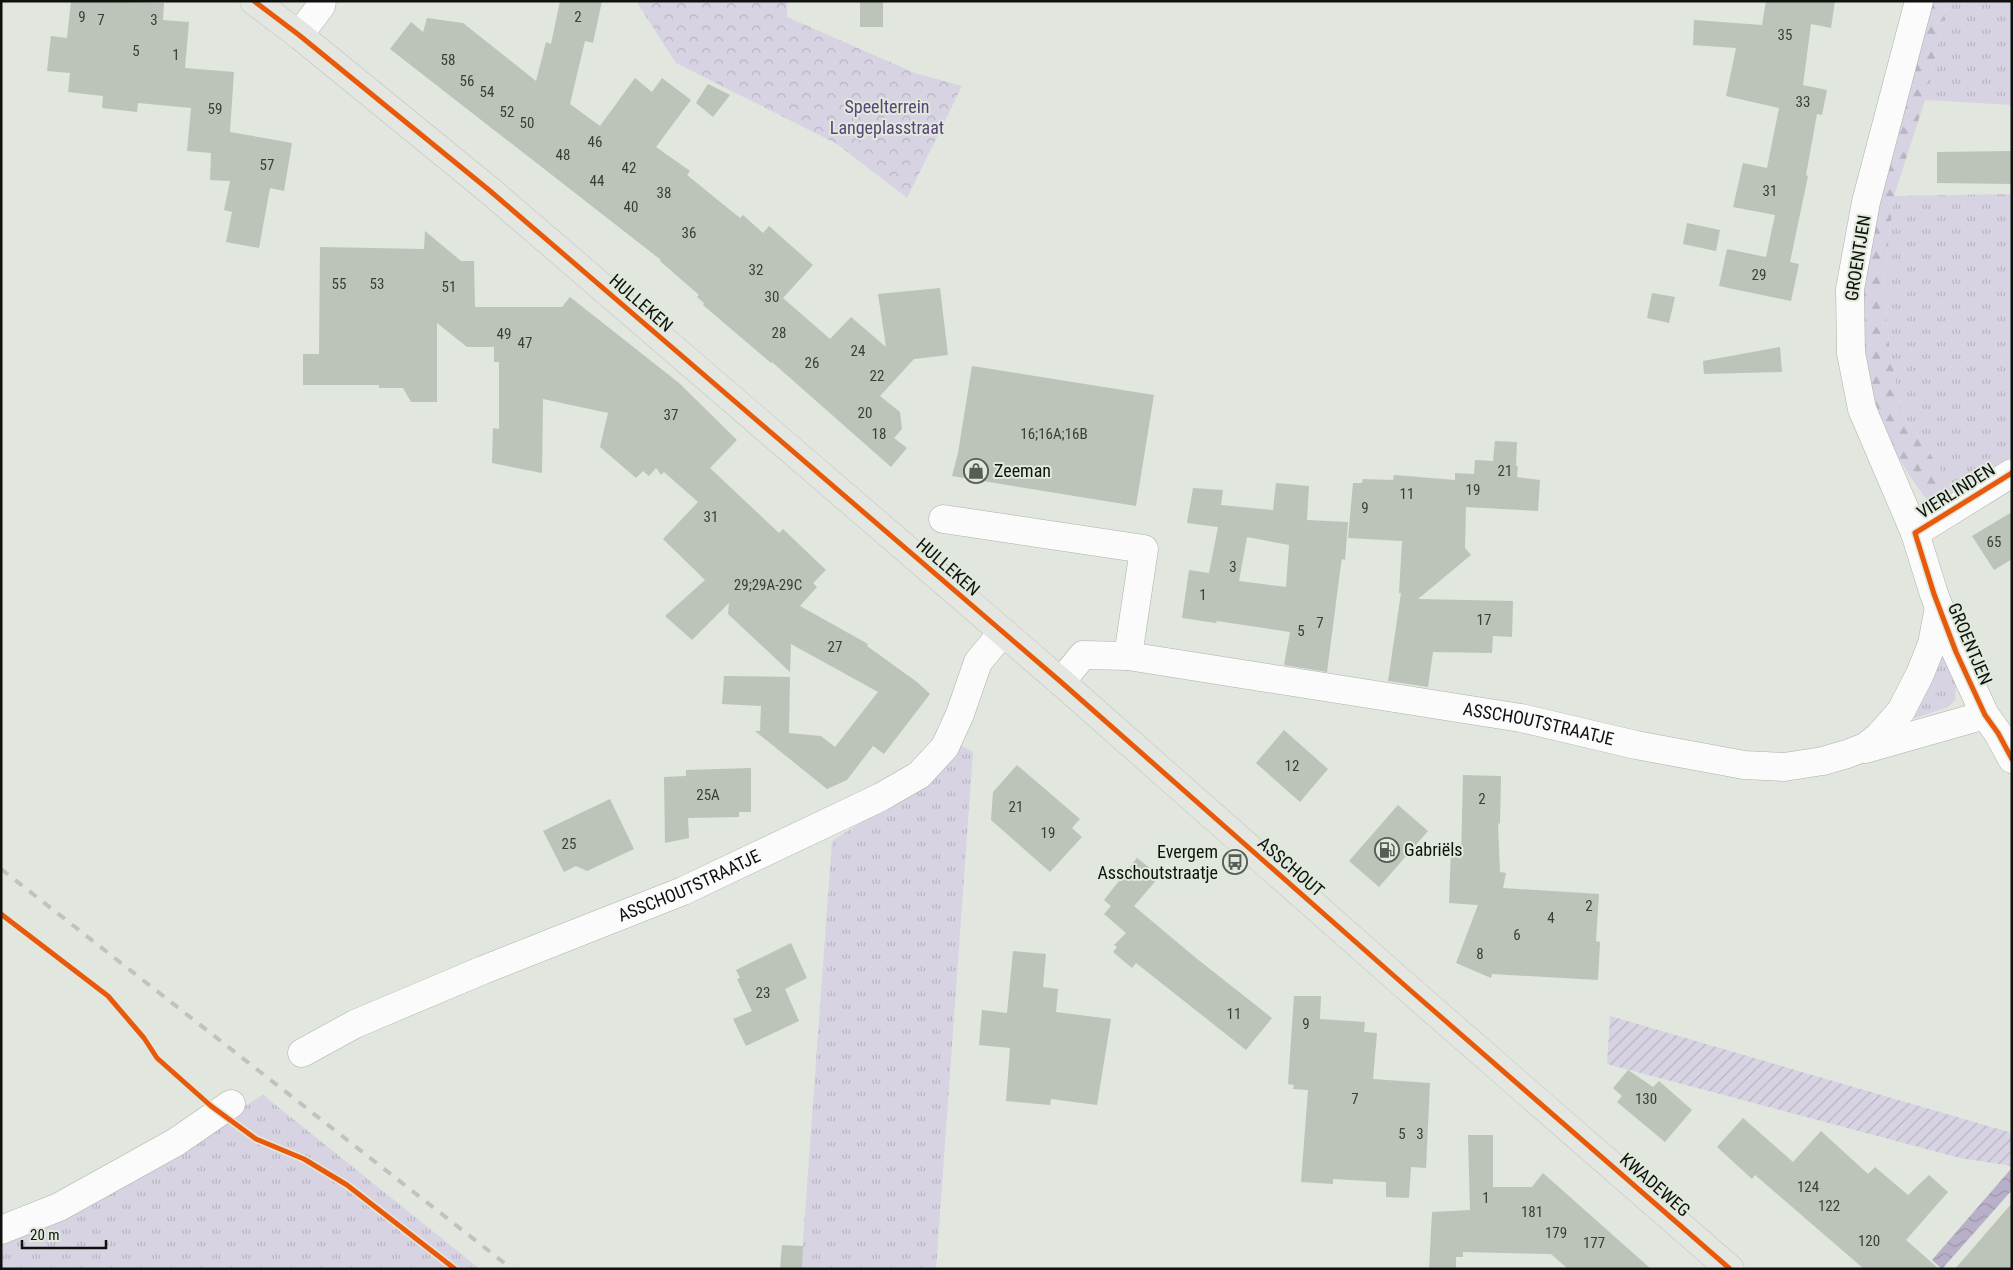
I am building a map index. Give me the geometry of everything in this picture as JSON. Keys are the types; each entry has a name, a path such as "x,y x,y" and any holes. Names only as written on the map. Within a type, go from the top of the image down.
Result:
{"main road":[{"name":"HULLEKEN","path":"254,1 299,35 488,190 1004,632"},
{"name":"ASSCHOUT","path":"1004,632 1561,1121"},
{"name":"KWADEWEG","path":"1561,1121 1730,1269"}],"street":[{"path":"299,35 321,6 322,1"},
{"name":"GROENTJEN","path":"1919,1 1866,202 1850,290 1849,327 1852,353 1862,409 1915,533 1956,652 1986,715 2012,759"},
{"name":"VIERLINDEN","path":"1915,533 2012,473"},
{"path":"943,519 1144,549 1128,656"},
{"name":"ASSCHOUTSTRAATJE","path":"1062,682 1083,655 1128,656 1521,718 1636,745 1744,765 1784,767 1847,754 1865,746 1878,737 1901,711 1920,674 1932,644 1939,607"},
{"name":"ASSCHOUTSTRAATJE","path":"302,1053 354,1024 483,970 683,891 881,797 919,775 945,748 960,714 978,662 1004,632"},
{"path":"1847,754 1986,715"},
{"path":"1,1230 59,1207 176,1142 231,1104"}],"green space":[{"name":"Speelterrein Langeplasstraat","path":"636,1 787,1 787,17 915,73 962,86 907,198 837,144 676,63"},
{"path":"1922,1 1948,1 1925,100 1894,196 1884,280 1889,344 1901,411 1955,491 1934,508 1912,480 1881,418 1871,385 1864,351 1861,316 1862,281 1868,235"},
{"path":"1948,1 2012,1 2012,105 1925,100"},
{"path":"2012,194 2012,457 1955,491 1901,411 1889,344 1884,280 1894,196"},
{"path":"1939,658 1946,659 1956,683 1955,700 1948,707 1915,718 1911,715"},
{"path":"960,745 973,752 936,1269 801,1269 832,841 940,772"},
{"path":"1610,1016 2012,1133 2012,1166 1960,1158 1607,1064"},
{"path":"263,1095 480,1269 1,1269 1,1241 152,1164"}],"water":[{"path":"2012,1170 2012,1190 1942,1269 1932,1260"}],"building":[{"path":"71,1 164,3 163,20 189,22 185,68 234,72 230,132 292,143 284,191 270,188 259,248 226,242 232,212 224,210 230,181 210,180 211,153 187,151 191,108 138,103 137,112 102,108 103,96 68,92 70,73 47,71 51,36 67,38"},
{"path":"560,1 602,1 593,43 585,41 570,104 600,126 635,78 652,92 662,78 691,100 656,147 690,171 687,175 740,218 743,215 763,233 769,226 813,265 783,298 830,339 851,317 886,347 878,294 940,288 948,355 914,359 880,396 900,412 902,429 894,438 907,448 891,467 772,362 703,305 704,303 697,297 699,295 661,260 390,49 411,22 423,32 427,18 463,23 536,81 546,42 551,44"},
{"path":"860,1 883,1 883,27 860,27"},
{"path":"1766,1 1835,1 1831,28 1811,24 1803,85 1827,90 1822,115 1817,114 1806,175 1808,176 1790,262 1799,264 1791,301 1719,286 1727,249 1766,257 1775,215 1733,207 1743,163 1767,168 1779,108 1726,96 1736,48 1693,45 1694,20 1762,25"},
{"path":"708,84 730,95 713,117 696,103"},
{"path":"2012,151 2012,184 1937,183 1937,152"},
{"path":"1687,223 1720,230 1716,251 1683,244"},
{"path":"425,231 461,261 474,261 475,307 562,307 570,297 679,383 737,440 710,468 779,533 783,529 826,570 813,583 817,587 800,606 868,644 867,646 917,682 930,694 884,754 873,746 847,780 827,789 755,731 760,731 761,706 722,704 724,676 790,677 789,733 821,736 835,747 878,692 791,644 790,672 728,614 729,603 692,640 665,616 705,580 663,539 698,502 664,472 661,475 656,468 649,476 643,471 636,478 600,447 608,413 543,399 542,473 492,463 493,428 499,429 499,362 494,362 494,347 467,347 437,323 437,402 411,402 403,388 379,388 379,385 303,385 303,354 319,354 320,247 424,249"},
{"path":"1652,293 1675,297 1669,323 1647,318"},
{"path":"1780,347 1782,372 1704,374 1703,361"},
{"path":"972,366 1154,395 1136,506 952,476 958,453"},
{"path":"1495,441 1517,442 1517,477 1540,480 1538,511 1466,507 1465,548 1471,555 1418,599 1513,601 1512,637 1493,636 1492,653 1433,652 1428,687 1388,681 1401,593 1399,593 1402,541 1348,538 1353,483 1362,483 1363,479 1393,480 1394,475 1455,480 1455,473 1474,474 1475,460 1493,461"},
{"path":"1276,483 1309,486 1307,520 1348,522 1345,560 1342,559 1341,564 1327,672 1284,665 1290,632 1217,621 1216,623 1182,618 1189,570 1209,573 1218,527 1187,523 1193,488 1223,490 1221,505 1273,510","holes":["1247,537 1289,545 1286,587 1239,581"]},
{"path":"2012,512 2012,559 1994,570 1972,536"},
{"path":"1284,730 1328,769 1300,802 1256,763"},
{"path":"1017,765 1080,819 1072,828 1082,837 1050,872 991,820 993,792"},
{"path":"751,768 751,812 739,812 739,817 688,818 689,838 665,843 664,777 686,776 686,770"},
{"path":"1463,775 1501,776 1500,824 1498,823 1500,872 1506,873 1503,888 1599,894 1596,941 1600,942 1598,980 1492,974 1491,978 1456,963 1478,905 1449,903 1451,850 1461,859"},
{"path":"610,799 634,849 587,871 576,866 564,872 543,831"},
{"path":"1398,805 1428,831 1379,887 1349,861"},
{"path":"1137,858 1160,876 1134,906 1272,1018 1246,1050 1136,963 1132,968 1113,952 1117,947 1114,945 1126,933 1104,914 1111,906 1104,900"},
{"path":"791,943 807,978 785,989 799,1021 746,1046 733,1019 752,1011 737,979 740,978 736,970"},
{"path":"1013,951 1046,954 1043,987 1058,989 1056,1012 1111,1019 1097,1105 1051,1099 1050,1105 1006,1101 1010,1048 979,1045 982,1010 1007,1013"},
{"path":"1294,996 1321,996 1320,1019 1365,1022 1364,1032 1377,1033 1373,1079 1430,1083 1426,1168 1411,1167 1409,1198 1386,1197 1386,1182 1333,1179 1333,1184 1301,1182 1308,1090 1293,1089 1294,1085 1288,1084"},
{"path":"1628,1070 1653,1087 1659,1081 1692,1110 1665,1142 1617,1102 1622,1096 1613,1088"},
{"path":"1743,1118 1793,1162 1821,1131 1868,1174 1875,1167 1908,1195 1929,1175 1948,1192 1906,1240 1939,1269 1864,1269 1755,1175 1752,1179 1717,1147"},
{"path":"1468,1135 1493,1135 1493,1187 1532,1187 1543,1173 1651,1269 1568,1269 1551,1254 1463,1252 1463,1257 1456,1257 1456,1269 1429,1269 1432,1212 1470,1210"},
{"path":"2012,1203 2012,1269 1955,1269"},
{"path":"782,1245 803,1246 802,1269 780,1269"}],"railway":[{"path":"1,869 512,1269"}],"cycle path":[{"path":"254,1 299,35 489,190 1061,682 1730,1269"},
{"path":"2012,473 1915,533 1934,594 1956,652 1985,715 1998,733 2012,759"},
{"path":"1,914 108,996 144,1038 157,1058 211,1106 256,1139 304,1159 347,1185 455,1269"}],"place":[{"name":"Zeeman","path":"976,471"},
{"name":"Gabriëls","path":"1387,850"},
{"name":"Evergem Asschoutstraatje","path":"1235,862"}]}
